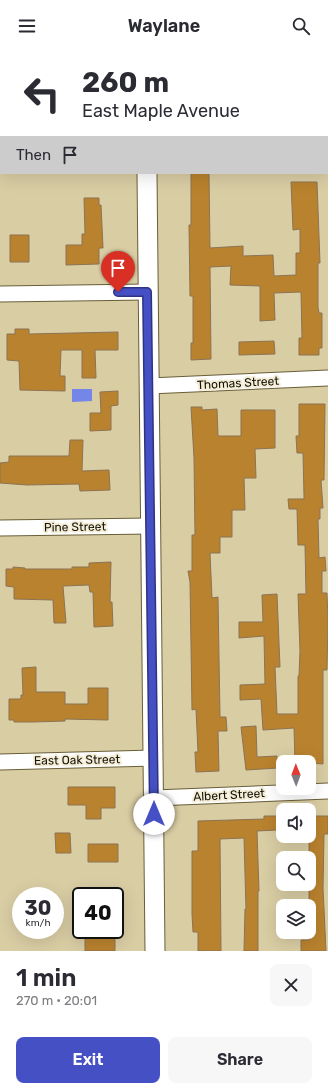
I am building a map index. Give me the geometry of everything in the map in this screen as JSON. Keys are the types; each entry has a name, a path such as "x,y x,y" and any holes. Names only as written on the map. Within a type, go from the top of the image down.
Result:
{"street":[{"path":"147,174 147,292 154,758 155,951"},
{"path":"0,294 147,292"},
{"name":"Thomas Street","path":"149,386 328,378"},
{"name":"Pine Street","path":"0,528 151,526"},
{"name":"East Oak Street","path":"0,762 154,758"},
{"name":"Albert Street","path":"154,798 328,790"}],"water":[{"path":"72,389 92,389 92,401 72,402"}],"building":[{"path":"191,174 209,174 210,248 243,246 243,256 273,255 274,276 296,275 296,253 300,253 300,229 293,230 291,182 317,182 320,263 318,263 318,307 319,313 322,313 322,348 319,348 319,355 299,355 299,338 302,338 301,292 274,293 275,320 260,321 260,286 230,285 231,266 210,267 211,359 191,360 191,343 193,343 193,296 190,296 189,225 191,225"},
{"path":"84,198 99,198 99,205 101,205 103,248 99,248 99,264 66,265 66,245 82,245 82,234 85,234"},
{"path":"10,235 29,235 29,262 10,262"},
{"path":"15,329 29,329 29,334 118,332 118,350 95,350 96,378 82,378 82,350 61,350 60,376 65,376 65,391 20,390 19,361 7,360 7,334 15,334"},
{"path":"274,341 275,354 239,355 239,342"},
{"path":"118,391 118,405 111,406 111,430 90,431 90,413 101,413 100,392"},
{"path":"299,404 325,404 324,480 321,480 323,508 320,508 320,519 318,519 319,558 325,557 326,571 322,571 322,593 327,593 328,619 327,670 323,670 323,764 316,764 316,755 295,755 294,728 263,730 261,699 240,700 240,685 265,684 264,636 239,638 239,622 263,622 262,595 277,594 280,667 275,667 277,714 298,714 298,676 300,651 298,594 306,594 305,545 298,545 297,509 289,509 288,499 304,499 303,453 297,453 296,436 299,436"},
{"path":"191,407 202,407 202,410 217,409 218,436 241,436 241,410 275,410 275,448 255,449 256,478 244,478 245,510 232,510 232,537 220,537 220,553 210,553 212,598 218,597 220,717 226,717 227,731 218,731 219,771 196,772 195,752 198,752 196,709 192,710 190,582 188,571 192,571 192,535 195,535 194,458"},
{"path":"70,440 83,440 82,471 109,470 110,490 80,491 79,484 27,485 0,483 0,463 9,462 9,456 69,456"},
{"path":"111,562 110,602 112,602 113,626 94,627 93,592 90,592 89,585 63,586 66,623 54,623 53,600 14,599 14,587 6,586 6,569 13,569 13,567 25,569 72,569 72,567 89,567 89,563"},
{"path":"36,667 36,692 65,692 65,704 88,704 88,688 108,688 108,720 65,719 65,721 14,722 14,720 9,720 9,699 21,699 21,695 23,695 22,668"},
{"path":"256,726 257,757 276,756 276,768 246,770 241,727"},
{"path":"68,787 115,787 115,808 101,808 101,819 86,819 86,805 68,805"},
{"path":"264,816 276,816 276,830 257,831 259,891 258,951 244,951 246,909 244,838 220,839 221,951 198,951 198,932 193,932 192,851 198,851 198,821 264,819"},
{"path":"316,816 328,816 328,834 324,834 323,888 326,951 301,951 301,940 316,939 316,899 309,899 309,891 316,891 316,851 309,851 309,843 316,843"},
{"path":"55,833 70,833 71,853 56,853"},
{"path":"88,844 118,844 118,862 88,862"},
{"path":"85,939 115,939 115,951 85,951"}],"route":[{"path":"118,292 147,292 154,814"}]}
